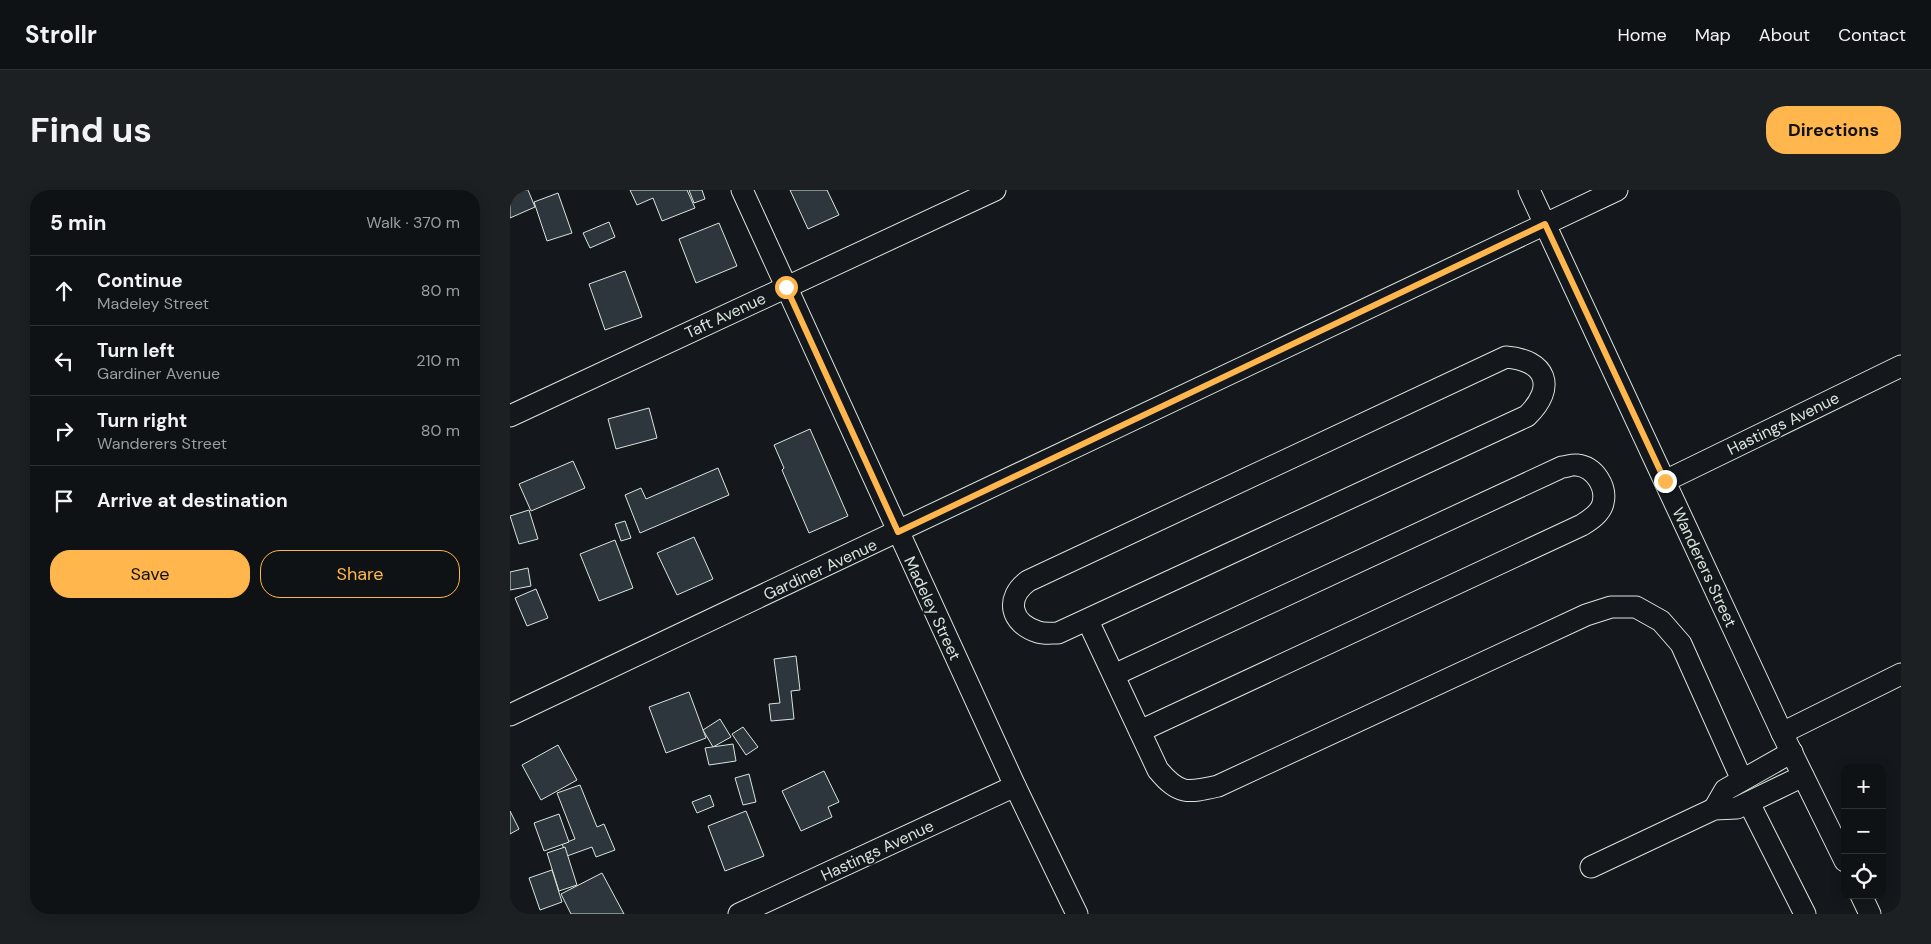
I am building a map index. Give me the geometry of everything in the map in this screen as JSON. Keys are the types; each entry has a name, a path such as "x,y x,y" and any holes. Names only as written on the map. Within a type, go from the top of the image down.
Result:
{"street":[{"name":"Madeley Street","path":"742,190 1015,786 1077,914"},
{"name":"Taft Avenue","path":"510,416 995,190"},
{"name":"Wanderers Street","path":"1529,190 1782,733 1842,854"},
{"name":"Gardiner Avenue","path":"510,714 898,532 1617,190"},
{"path":"1506,357 1523,358 1536,366 1543,378 1544,392 1540,404 1527,416 1088,621 1058,633 1039,632 1024,626 1015,615 1012,600 1017,589 1028,581 1488,364 1506,357"},
{"name":"Hastings Avenue","path":"1665,481 1901,366"},
{"path":"1114,675 1562,467 1578,465 1592,471 1602,484 1604,504 1596,515 1582,525 1140,731"},
{"path":"1088,621 1158,770 1172,786 1194,792 1218,786 1586,615 1611,607 1636,607 1661,621 1681,644 1742,780"},
{"path":"1782,733 1901,674"},
{"path":"1714,809 1725,790 1792,752"},
{"path":"1591,868 1714,809 1737,808 1803,776"},
{"name":"Hastings Avenue","path":"739,914 1015,786"},
{"path":"1749,803 1805,914"},
{"path":"1863,899 1870,914"}],"building":[{"path":"510,190 528,190 535,207 510,218"},
{"path":"630,190 687,190 695,208 662,221 653,198 637,205"},
{"path":"689,190 702,190 705,199 694,203"},
{"path":"790,190 827,190 839,215 808,229"},
{"path":"558,193 572,233 547,241 534,202"},
{"path":"609,222 615,237 590,248 583,233"},
{"path":"719,223 737,266 696,283 679,239"},
{"path":"625,271 642,317 605,330 589,284"},
{"path":"649,408 657,438 616,449 608,419"},
{"path":"810,429 848,516 809,533 782,470 784,468 774,445"},
{"path":"573,461 585,488 531,511 519,484"},
{"path":"718,468 729,495 640,533 625,495 641,488 646,499"},
{"path":"529,510 538,539 519,544 510,516"},
{"path":"625,521 631,538 621,541 615,524"},
{"path":"694,537 713,579 677,595 657,553"},
{"path":"615,540 633,588 599,601 580,554"},
{"path":"528,568 531,586 510,590 510,572"},
{"path":"536,589 548,618 527,626 515,598"},
{"path":"796,656 800,690 791,691 794,719 771,721 769,704 780,703 774,659"},
{"path":"689,692 706,738 666,753 649,707"},
{"path":"720,719 731,737 713,747 703,730"},
{"path":"743,727 758,747 746,755 732,734"},
{"path":"733,744 736,761 709,765 705,748"},
{"path":"558,745 577,780 541,800 522,765"},
{"path":"824,771 839,802 828,807 832,817 801,831 782,791"},
{"path":"749,774 756,802 743,805 735,778"},
{"path":"580,785 597,827 604,824 615,850 596,857 592,847 567,856 562,844 575,839 557,793"},
{"path":"710,795 714,806 697,813 692,802"},
{"path":"510,811 519,829 510,834"},
{"path":"746,811 764,856 725,871 708,826"},
{"path":"559,814 569,842 544,851 534,823"},
{"path":"565,847 577,885 559,891 547,853"},
{"path":"552,870 562,902 540,910 529,878"},
{"path":"602,873 624,914 571,914 561,894"}],"route":[{"path":"786,287 898,532 1545,224 1665,481"}]}
